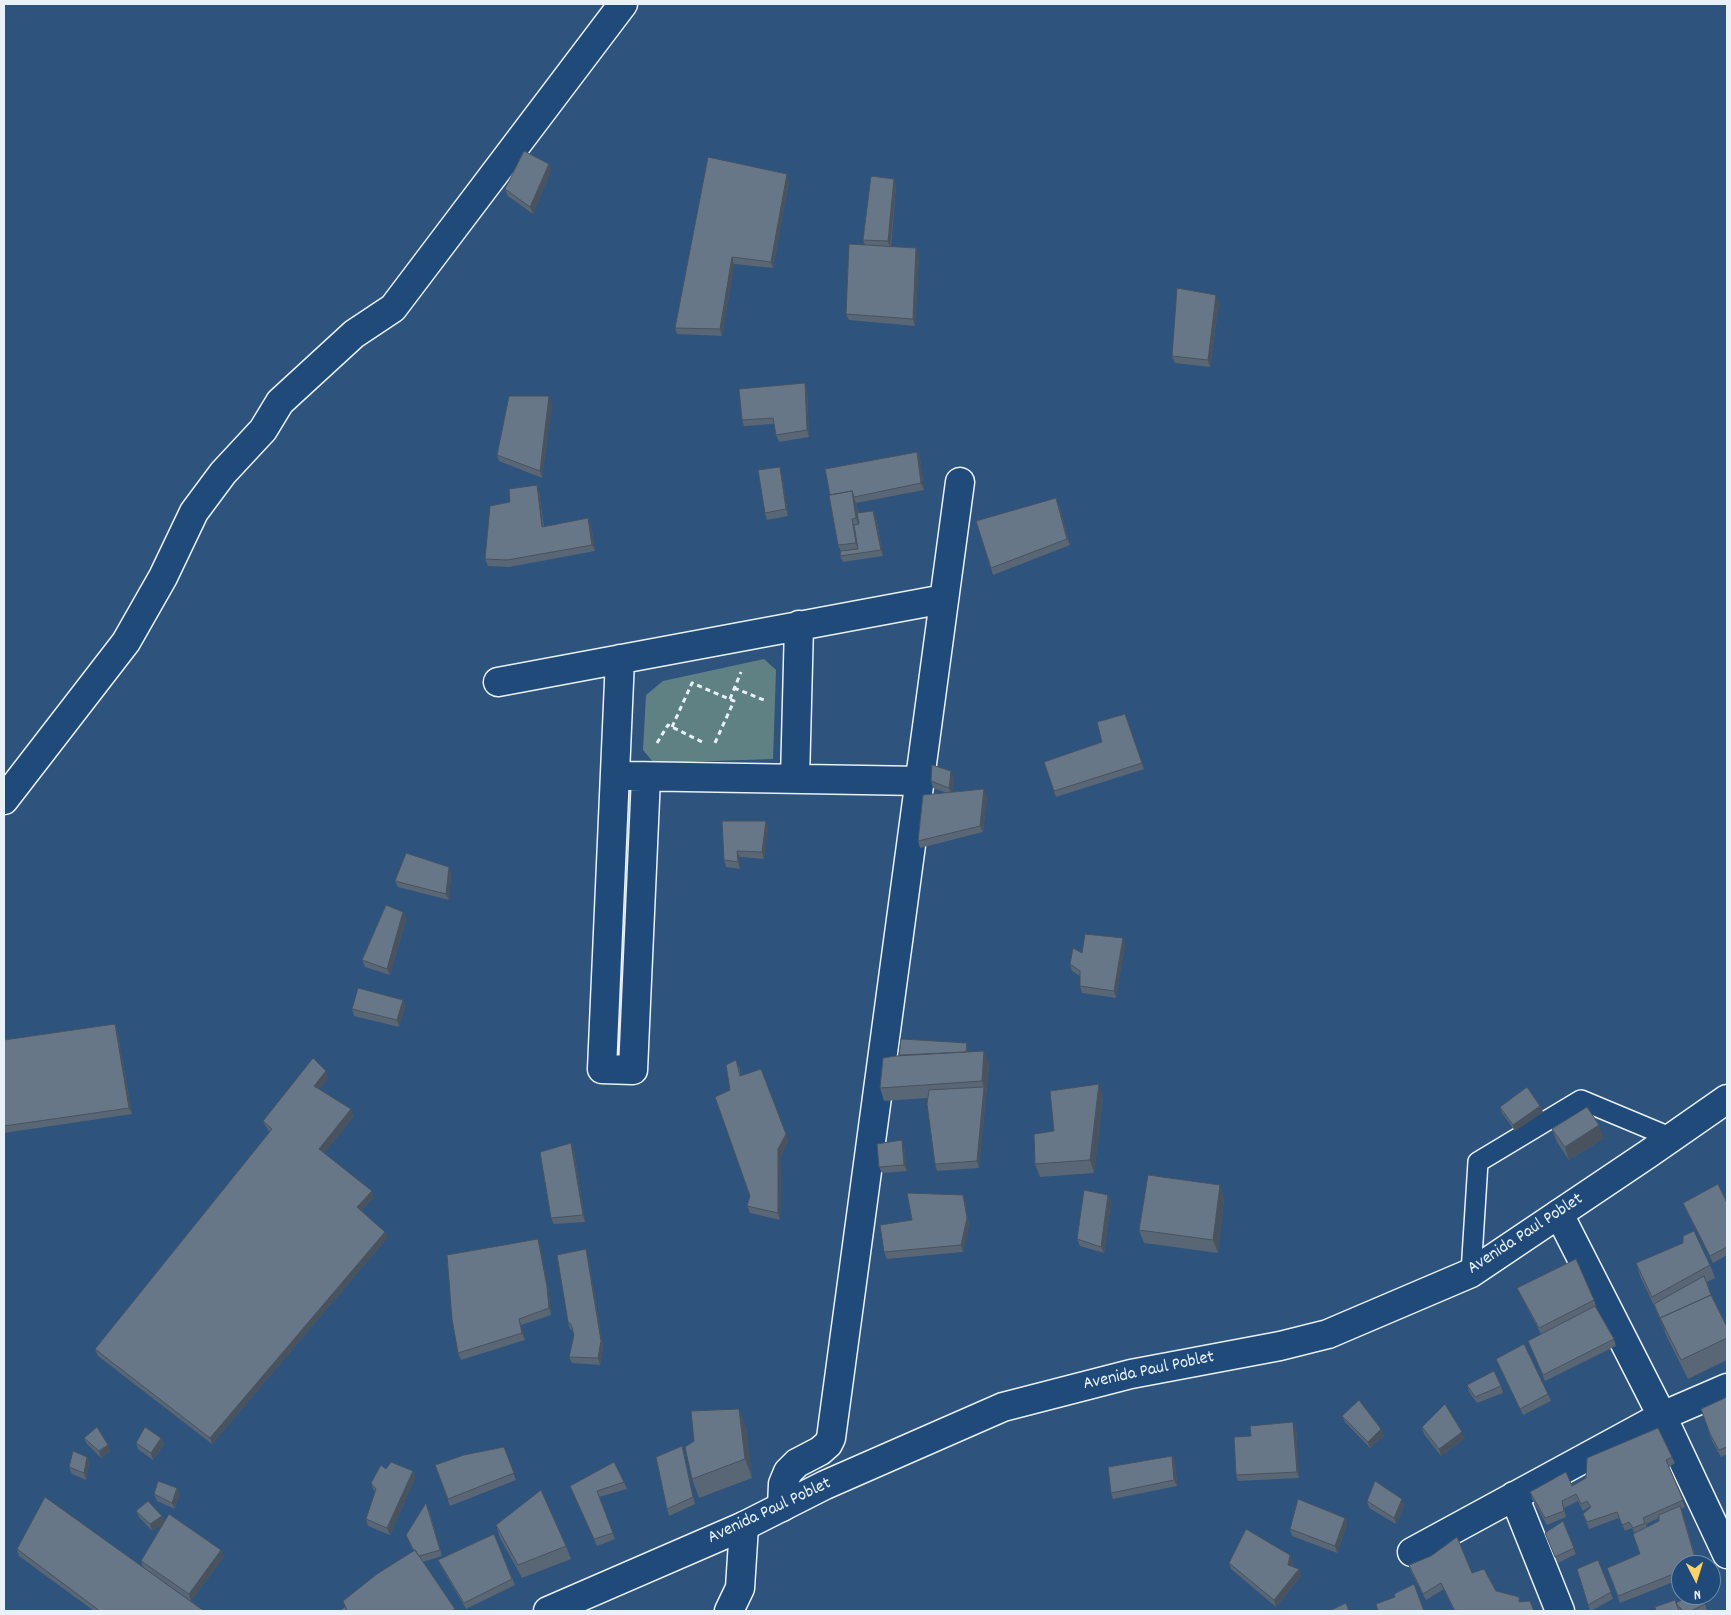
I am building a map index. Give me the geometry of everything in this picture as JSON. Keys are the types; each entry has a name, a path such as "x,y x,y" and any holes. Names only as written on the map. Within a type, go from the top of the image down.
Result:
{"street":[{"path":"4,800 126,642 163,577 194,512 223,473 263,430 280,402 354,334 393,308 623,4"},
{"path":"782,1507 783,1484 788,1472 797,1463 820,1451 828,1444 831,1438 960,482"},
{"path":"498,682 944,599"},
{"path":"796,780 800,626"},
{"path":"620,659 602,1069 634,1070 646,777"},
{"path":"615,776 920,782"},
{"name":"Avenida Paul Poblet","path":"548,1611 744,1526 825,1485 1003,1407 1131,1374 1280,1346 1328,1334 1471,1273 1727,1099"},
{"path":"1559,1214 1662,1416 1727,1554"},
{"path":"1412,1552 1662,1416 1727,1388"},
{"path":"1514,1496 1560,1611"},
{"path":"729,1611 740,1588 744,1526"}],"lane":[{"path":"1471,1273 1478,1162 1581,1100 1672,1138"}],"path":[{"path":"730,699 743,665"},
{"path":"672,727 692,683 734,701 713,748"},
{"path":"734,688 766,700"},
{"path":"654,748 668,725"}],"green space":[{"path":"764,659 776,670 773,759 654,763 643,750 646,695 663,681"}],"building":[{"path":"524,151 549,164 530,207 505,189"},
{"path":"708,157 787,174 771,262 732,257 720,329 675,328"},
{"path":"871,176 894,179 888,241 863,240"},
{"path":"849,244 916,248 913,319 846,314"},
{"path":"1177,288 1216,295 1208,360 1172,356"},
{"path":"805,383 807,430 776,435 773,418 742,420 739,389"},
{"path":"509,396 549,396 540,471 497,455"},
{"path":"917,452 921,483 854,497 852,491 830,495 825,469"},
{"path":"780,467 786,509 765,513 758,470"},
{"path":"537,485 542,527 588,518 592,545 507,560 485,559 490,506 510,502 509,489"},
{"path":"852,491 856,518 852,519 856,543 838,545 829,495"},
{"path":"1056,498 1067,539 991,568 976,521"},
{"path":"873,511 881,550 840,556 841,551 858,549 854,525 859,524 857,513"},
{"path":"1125,714 1142,763 1054,791 1044,762 1102,742 1097,722"},
{"path":"932,765 951,771 949,788 931,781"},
{"path":"984,789 980,826 918,841 923,795"},
{"path":"722,821 766,821 762,852 737,851 738,862 724,860"},
{"path":"406,853 449,867 446,894 395,881"},
{"path":"386,905 403,912 387,969 362,960"},
{"path":"1085,934 1123,938 1114,991 1080,986 1080,971 1070,964 1073,948 1082,953"},
{"path":"358,988 403,1000 397,1020 352,1009"},
{"path":"115,1024 129,1108 4,1126 4,1040"},
{"path":"901,1039 967,1043 966,1052 899,1055"},
{"path":"984,1051 982,1081 880,1088 883,1058"},
{"path":"313,1058 326,1071 314,1086 351,1109 319,1149 372,1191 357,1207 385,1232 210,1438 95,1349 272,1129 263,1121"},
{"path":"736,1060 740,1076 761,1069 786,1134 778,1149 778,1213 747,1206 750,1196 715,1097 730,1090 726,1065"},
{"path":"1099,1084 1090,1160 1035,1164 1034,1134 1054,1131 1050,1091"},
{"path":"984,1087 977,1161 935,1164 927,1104 929,1090"},
{"path":"1527,1087 1540,1106 1513,1125 1500,1107"},
{"path":"1587,1107 1599,1125 1565,1147 1552,1129"},
{"path":"902,1140 904,1165 879,1167 877,1144"},
{"path":"571,1143 583,1215 551,1218 540,1152"},
{"path":"1148,1175 1220,1185 1213,1240 1139,1230"},
{"path":"1718,1184 1727,1203 1727,1247 1710,1256 1683,1203"},
{"path":"1084,1190 1108,1195 1101,1247 1077,1239"},
{"path":"907,1193 963,1195 967,1218 961,1245 884,1252 880,1225 912,1220"},
{"path":"1694,1231 1710,1265 1652,1297 1636,1263 1683,1243 1683,1236"},
{"path":"538,1239 549,1308 519,1319 522,1333 458,1353 452,1319 447,1255"},
{"path":"586,1249 601,1341 598,1358 569,1357 574,1335 571,1324 568,1322 557,1255"},
{"path":"1576,1259 1594,1300 1539,1328 1517,1288"},
{"path":"1704,1276 1711,1295 1660,1318 1665,1330 1654,1304"},
{"path":"1711,1295 1727,1327 1727,1338 1681,1360 1660,1318"},
{"path":"1595,1306 1614,1339 1543,1375 1528,1341"},
{"path":"1524,1344 1548,1394 1520,1409 1496,1359"},
{"path":"1494,1371 1501,1386 1475,1397 1467,1385"},
{"path":"1727,1397 1727,1447 1719,1450 1710,1434 1701,1409"},
{"path":"1359,1400 1381,1429 1368,1442 1342,1416"},
{"path":"1445,1404 1462,1432 1439,1449 1422,1427"},
{"path":"739,1409 745,1459 692,1479 685,1447 694,1441 691,1411"},
{"path":"1293,1422 1297,1472 1236,1475 1234,1437 1251,1436 1250,1426"},
{"path":"97,1427 108,1445 99,1451 84,1438"},
{"path":"145,1427 161,1438 151,1453 136,1443"},
{"path":"1658,1428 1672,1457 1666,1460 1683,1500 1643,1518 1645,1523 1633,1528 1629,1522 1622,1525 1617,1512 1587,1522 1583,1514 1591,1507 1587,1501 1581,1504 1576,1494 1562,1501 1564,1511 1545,1518 1530,1492 1566,1472 1572,1486 1586,1478 1587,1458"},
{"path":"682,1446 693,1497 667,1509 656,1457"},
{"path":"504,1447 514,1473 448,1499 435,1465 464,1455"},
{"path":"73,1451 87,1457 84,1473 69,1467"},
{"path":"1172,1456 1174,1480 1111,1493 1108,1467"},
{"path":"391,1462 413,1471 387,1528 366,1519 376,1489 371,1483 381,1465 386,1469"},
{"path":"614,1462 624,1482 597,1491 613,1533 594,1539 570,1486"},
{"path":"158,1481 177,1488 172,1503 154,1494"},
{"path":"1375,1481 1402,1499 1394,1518 1367,1501"},
{"path":"541,1490 566,1546 518,1565 496,1525"},
{"path":"45,1497 204,1611 100,1611 17,1549"},
{"path":"1298,1499 1345,1518 1335,1546 1290,1529"},
{"path":"148,1501 162,1516 150,1524 136,1511"},
{"path":"426,1503 440,1550 419,1556 414,1551 406,1535"},
{"path":"1680,1506 1694,1555 1671,1555 1671,1575 1618,1596 1607,1568 1640,1554 1633,1534 1659,1521 1659,1515"},
{"path":"169,1514 221,1550 189,1594 141,1561"},
{"path":"1563,1521 1574,1548 1555,1557 1545,1533"},
{"path":"1246,1529 1290,1555 1288,1565 1299,1569 1274,1600 1229,1563"},
{"path":"494,1534 512,1579 464,1603 438,1560"},
{"path":"1457,1537 1472,1573 1484,1569 1496,1591 1519,1597 1519,1602 1530,1601 1534,1611 1455,1611 1441,1583 1423,1594 1409,1565 1431,1556"},
{"path":"415,1550 455,1609 451,1611 347,1611 343,1601 377,1574"},
{"path":"1598,1560 1611,1592 1588,1605 1577,1569"},
{"path":"1414,1584 1424,1611 1378,1611 1376,1604 1395,1597 1394,1594"},
{"path":"1671,1601 1671,1605 1677,1605 1679,1611 1656,1611 1655,1607"},
{"path":"1346,1603 1349,1611 1329,1611"},
{"path":"1678,1605 1703,1605 1691,1611 1683,1611"}]}
